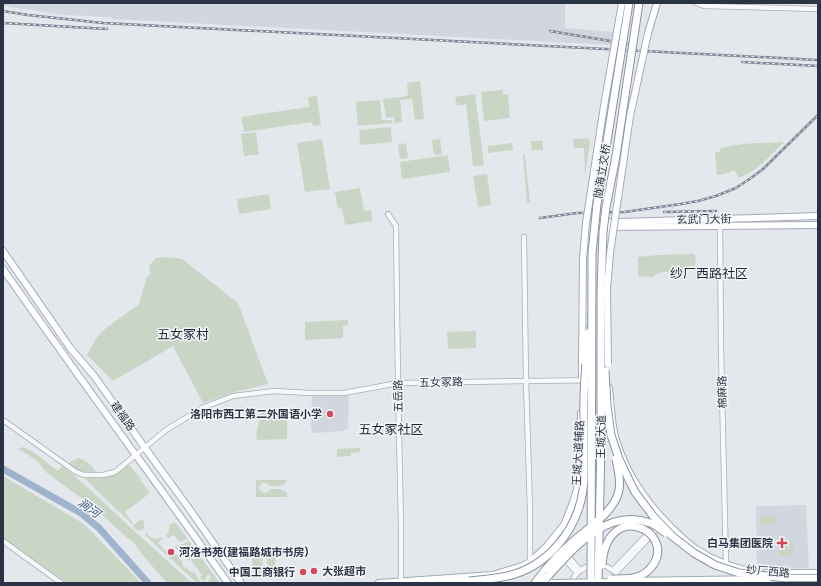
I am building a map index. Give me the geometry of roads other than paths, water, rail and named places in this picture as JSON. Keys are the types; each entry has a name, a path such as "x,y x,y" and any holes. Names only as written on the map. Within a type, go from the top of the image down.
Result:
{"highway":[{"name":"陇海立交桥","path":"592,341 592,253 597,204 629,3"},
{"name":"陇海立交桥","path":"601,292 603,232 606,207 616,156 634,32 640,3"},
{"path":"604,106 604,159"},
{"path":"616,156 630,116"},
{"path":"442,583 503,577 521,572 537,564 551,553 562,540 570,529 580,508 584,488 583,396 592,253"},
{"path":"535,583 551,563 567,547 606,513 615,502 619,489 620,482 607,405 604,354 602,263"},
{"name":"王城大道","path":"598,583 601,444 601,292"},
{"name":"王城大道","path":"591,583 592,341"},
{"path":"611,435 619,459 635,492 649,511 672,536 694,553"},
{"path":"543,583 570,552 593,533 603,526 624,520 637,520 651,524 694,553 715,564 739,573 787,578"},
{"path":"601,583 604,550 609,538 614,532 625,526 644,529 656,541 656,559 652,566 646,572 633,578 611,579"},
{"path":"587,583 591,546"}],"main road":[{"name":"王城大道辅路","path":"552,541 564,525 577,490 582,380 583,248 604,106 622,3"},
{"path":"657,3 648,33 630,116 610,253 607,289 610,402 616,440 632,479 652,507 663,519"},
{"name":"玄武门大街","path":"590,225 611,222 818,216"},
{"name":"玄武门大街","path":"610,227 818,225"},
{"name":"建福路","path":"3,251 71,349 95,377 188,506 241,583"},
{"name":"建福路","path":"3,269 63,356 228,583"},
{"name":"纱厂西路","path":"663,519 694,548 726,564 762,572 818,572"},
{"path":"379,583 493,574 522,566 530,562 552,541"},
{"path":"552,583 818,578"},
{"path":"552,583 611,579"}],"street":[{"path":"696,3 704,6 818,9"},
{"name":"五岳路","path":"388,214 396,226 401,581"},
{"name":"棉麻路","path":"720,219 721,348 726,564"},
{"path":"582,380 590,225"},
{"path":"609,380 606,364 605,275 610,227"},
{"path":"524,236 530,562"},
{"name":"五女冢路","path":"3,420 76,472 84,475 103,475 115,472 166,430 202,408 233,396 274,391 344,393 398,383 609,380"},
{"path":"615,572 663,519"},
{"path":"3,541 61,583"},
{"path":"552,541 578,571"},
{"path":"571,583 578,571 588,566 597,564 606,566 615,572 622,583"}],"waterway":[{"name":"涧河","path":"3,469 81,513 99,528 148,583"}],"railway":[{"path":"3,11 103,23 818,60"},
{"path":"3,23 107,29"},
{"path":"550,31 634,45"},
{"path":"742,62 818,66"},
{"path":"540,218 577,213 624,212 681,204 716,196 736,188 763,169 818,115"},
{"path":"664,212 716,211"}],"place":[{"name":"洛阳市西工第二外国语小学","path":"330,414"},
{"name":"白马集团医院","path":"782,543"},
{"name":"河洛书苑(建福路城市书房)","path":"171,552"},
{"name":"大张超市","path":"314,571"},
{"name":"中国工商银行","path":"303,572"}],"district":[{"name":"纱厂西路社区","path":"709,273"},
{"name":"五女冢村","path":"183,334"},
{"name":"五女冢社区","path":"391,429"}]}
